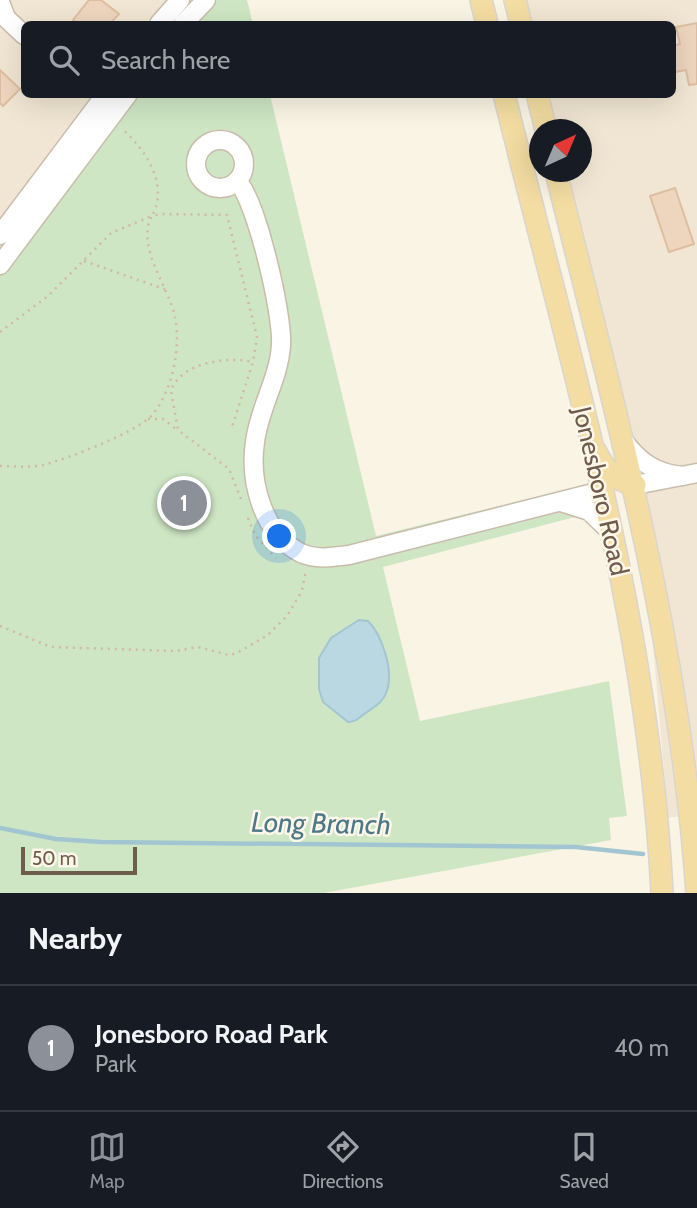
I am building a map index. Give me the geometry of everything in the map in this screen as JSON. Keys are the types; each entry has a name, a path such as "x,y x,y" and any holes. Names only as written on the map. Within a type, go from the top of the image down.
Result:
{"main road":[{"path":"481,0 486,21"},
{"path":"515,0 520,21"},
{"name":"Jonesboro Road","path":"505,98 611,532 638,665 658,817 662,893"},
{"path":"538,98 543,119"},
{"name":"Jonesboro Road","path":"559,182 635,485 666,635 685,764 697,893"},
{"path":"586,429 603,466 621,482 635,485"},
{"path":"601,491 631,514 646,541"}],"street":[{"path":"162,21 180,0"},
{"path":"186,21 205,0"},
{"path":"0,2 6,18 21,32"},
{"path":"0,235 105,104"},
{"path":"2,259 105,104"},
{"path":"238,182 250,202 281,322 279,368 259,424 253,454 260,500 276,533 302,554 333,557 601,491"},
{"path":"624,440 642,462 663,473 690,475"},
{"path":"635,485 690,475"},
{"path":"561,502 589,511 611,532"}],"path":[{"path":"0,466 44,465 102,443 148,419 170,385 178,341 167,290 149,246 148,223 157,189 146,154 105,104"},
{"path":"0,332 48,296 111,233 152,216 180,213 227,215 255,324 254,362 232,427"},
{"path":"84,261 167,290"},
{"path":"170,385 215,361 228,358 254,362"},
{"path":"170,385 178,430"},
{"path":"148,419 163,419 229,469 241,500"},
{"path":"246,513 255,535 284,563"},
{"path":"297,568 313,569"},
{"path":"0,626 51,648 176,651 198,647 229,654 237,653 268,635 287,616 302,591 306,570"}],"shaded area":[{"path":"0,0 217,0 196,21 21,21 21,98 136,98 0,274"},
{"path":"518,0 697,0 697,814 668,818 640,495 562,182 592,182 592,119 547,119 542,98 676,98 676,21 523,21"}],"green space":[{"path":"217,0 247,0 252,21 196,21"},
{"path":"136,98 271,98 376,536 568,489 575,517 383,567 420,721 609,681 627,816 609,818 611,840 324,893 0,893 0,274"}],"water":[{"path":"359,620 368,621 378,635 388,665 388,685 385,696 378,704 358,719 348,722 323,702 319,689 319,658 331,638"}],"building":[{"path":"89,0 101,0 119,14 113,21 73,20"},
{"path":"697,23 697,84 689,85 686,70 676,72 676,45 680,44 676,27"},
{"path":"0,70 20,89 3,106 0,103"},
{"path":"675,188 694,244 669,252 650,196"}],"waterway":[{"name":"Long Branch","path":"0,828 56,839 101,842 576,847 643,854"}],"place":[{"name":"Jonesboro Road Park","path":"184,503"}]}
